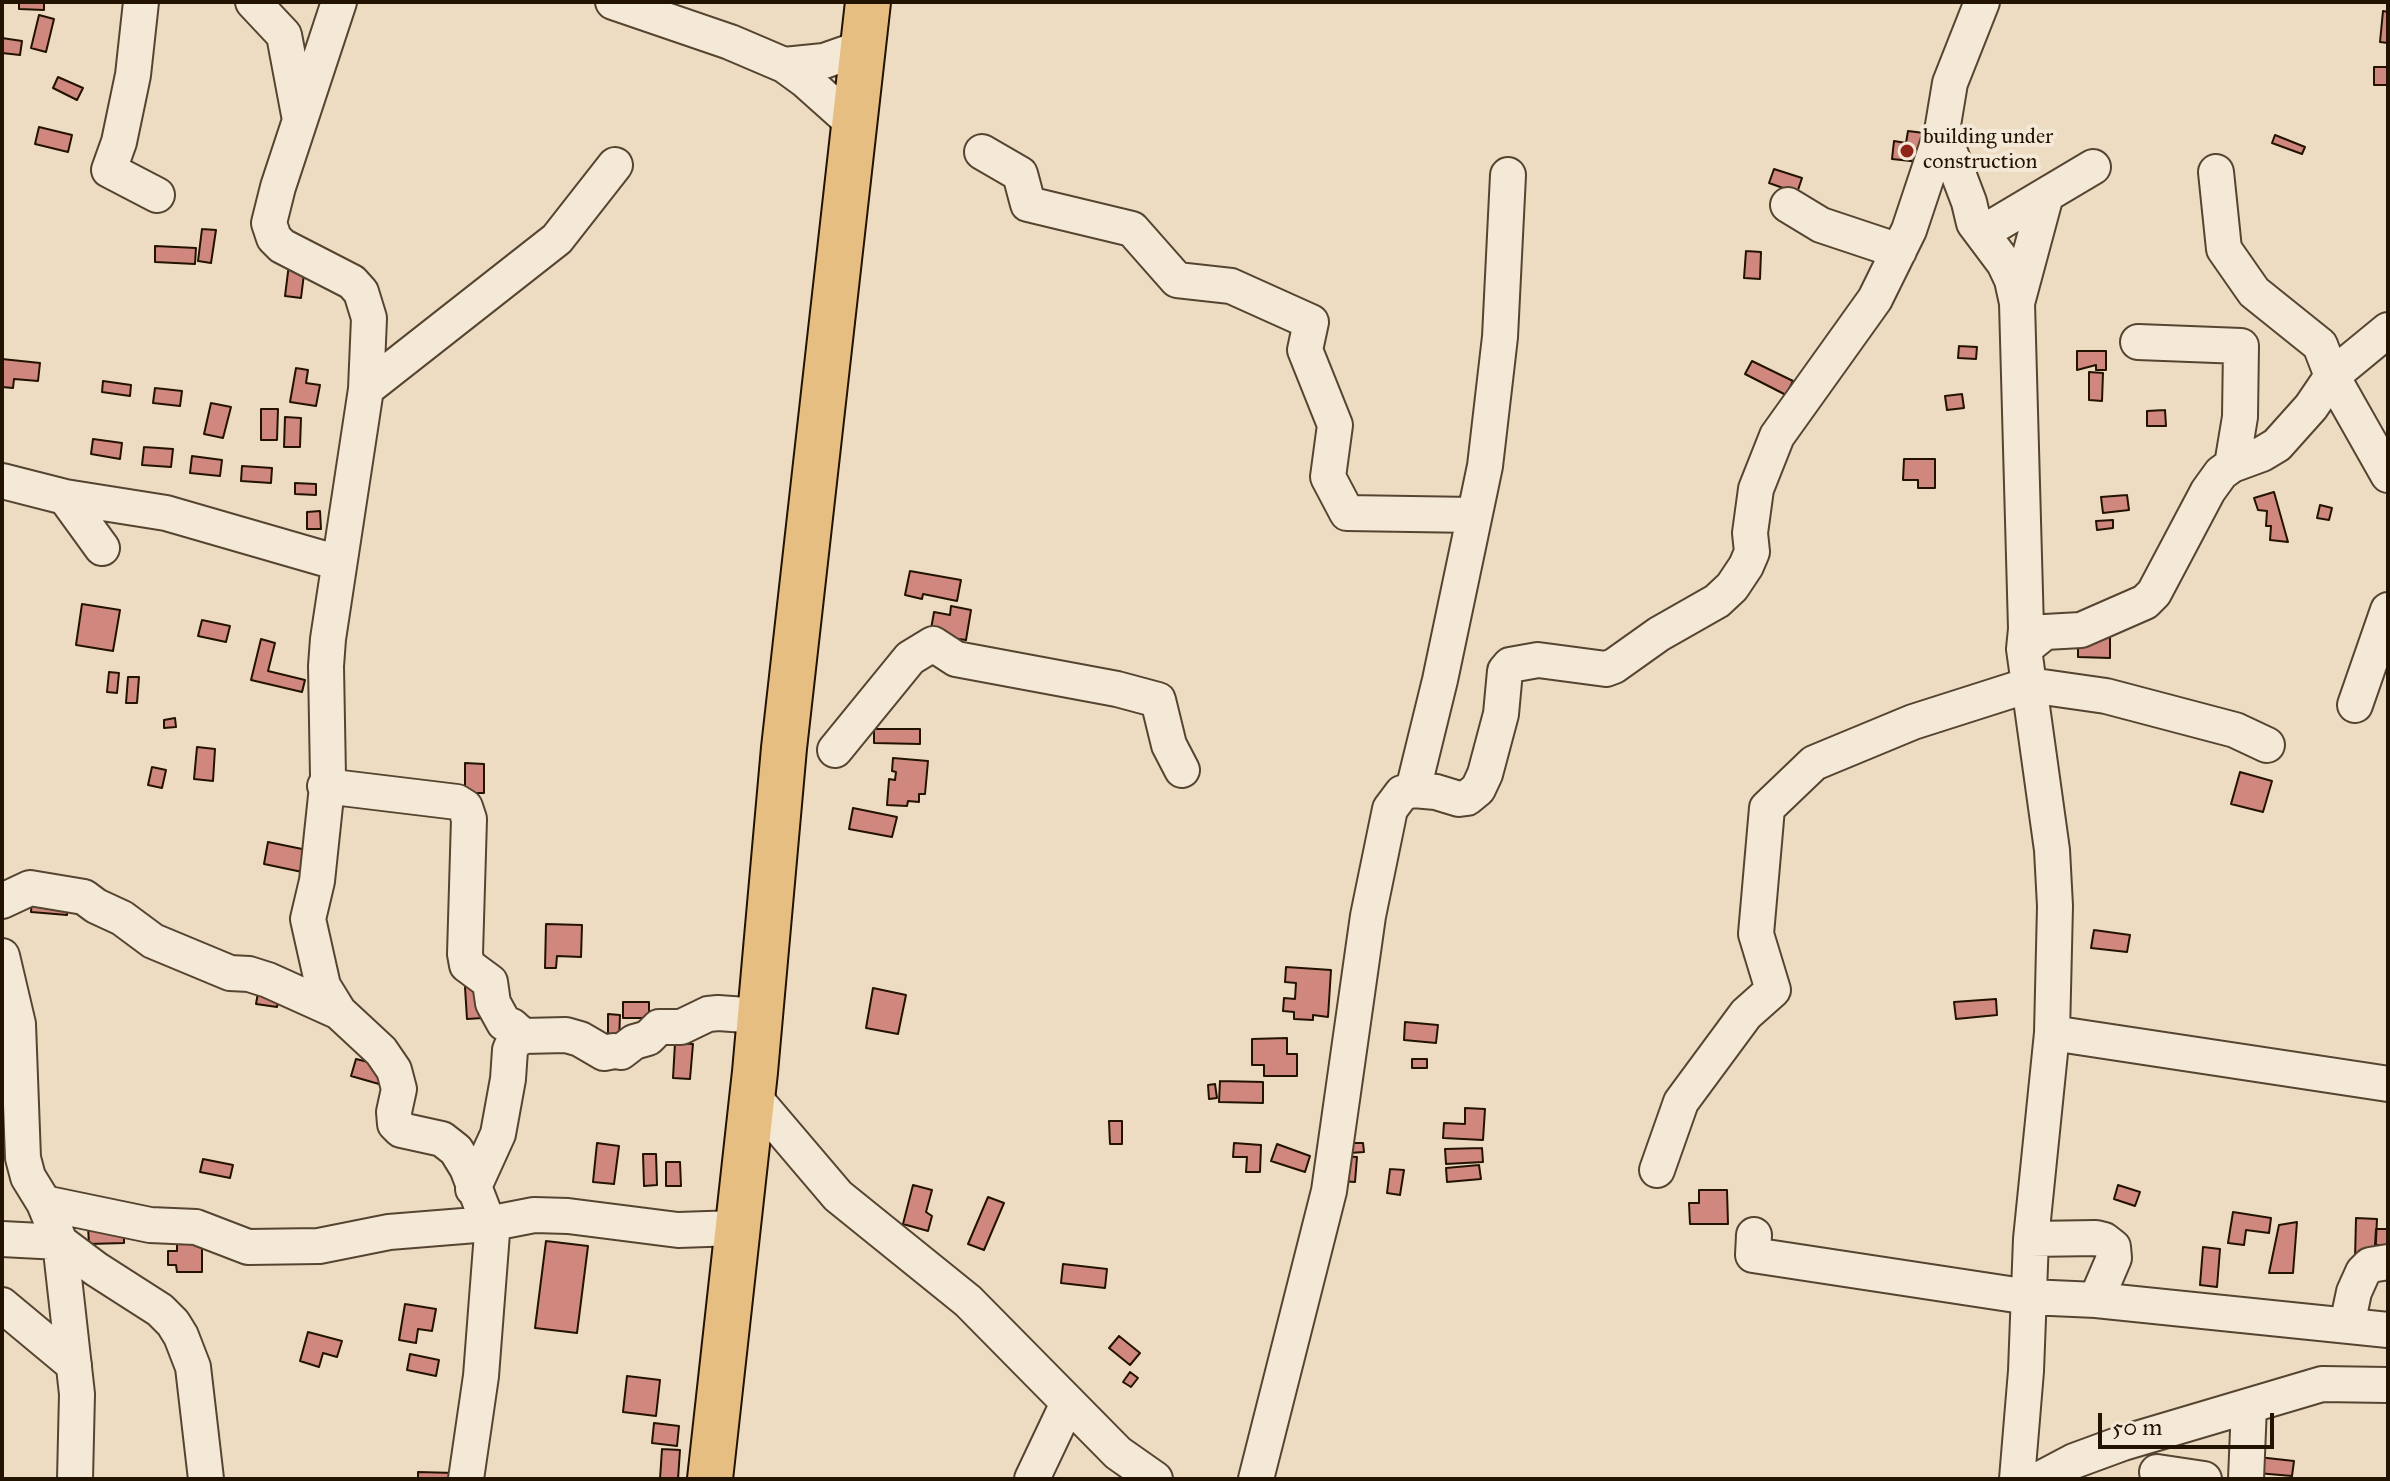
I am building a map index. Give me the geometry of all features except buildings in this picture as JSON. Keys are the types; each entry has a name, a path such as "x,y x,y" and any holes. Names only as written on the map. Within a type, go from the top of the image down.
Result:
{"main road":[{"path":"710,1479 760,1016 784,748 868,2"}],"street":[{"path":"141,2 133,75 119,142 109,170 157,195"},
{"path":"253,2 284,35 301,124"},
{"path":"339,2 275,199 270,231 282,246 352,282 361,292 369,318 366,389 326,666 328,777 317,881 308,919 323,986 339,1012 381,1051 394,1070 399,1089 395,1124 401,1130 442,1139 456,1150 467,1168 492,1233 481,1376 466,1479"},
{"path":"613,2 730,42 784,65 853,123"},
{"path":"1256,1479 1329,1191 1368,916 1390,809 1402,793 1413,790 1436,792 1459,799 1467,798 1478,789 1501,714 1505,671 1510,665 1538,660 1606,669 1717,601 1732,587 1752,552 1750,533 1756,489 1777,436 1875,299 1909,230 1942,131 1950,83 1982,2"},
{"path":"784,65 824,61 864,47"},
{"path":"1942,131 1974,223 2004,263 2017,303 2026,629 2024,649 2052,850 2055,906 2052,1033 2031,1239 2026,1371 2017,1479"},
{"path":"982,152 1020,174 1028,204 1132,229 1177,280 1231,286 1311,322 1305,350 1335,425 1328,477 1347,513 1474,515"},
{"path":"366,389 557,239 615,165"},
{"path":"1982,233 2093,167"},
{"path":"2216,172 2224,249 2254,292 2320,345 2332,376 2388,475"},
{"path":"1413,790 1440,680 1485,466 1500,337 1508,175"},
{"path":"2017,303 2046,195"},
{"path":"1788,205 1821,225 1899,251"},
{"path":"2024,649 2045,632 2081,630 2145,602 2154,593 2208,491 2221,473 2277,445 2311,407 2332,376 2388,330"},
{"path":"2138,342 2241,346 2240,417 2232,465"},
{"path":"2,481 65,497 166,513 339,563"},
{"path":"65,497 102,548"},
{"path":"2355,705 2388,610"},
{"path":"835,750 910,658 933,644 956,659 1117,689 1158,700 1169,745 1182,770"},
{"path":"1657,1170 1681,1102 1746,1014 1773,990 1756,934 1767,808 1814,763 1913,722 2029,685 2106,696 2235,730 2267,745"},
{"path":"325,786 457,802 465,807 469,819 467,965 490,982 493,1003 504,1023 523,1036"},
{"path":"2,901 30,888 84,897 122,918 153,941 230,973 249,974 268,980 339,1012"},
{"path":"2,956 18,1024 23,1158 28,1177 44,1203 60,1242 77,1394 75,1479"},
{"path":"473,1189 498,1134 507,1088 510,1050 513,1043 523,1036 566,1035 604,1053 621,1052 634,1042 648,1038 659,1027 681,1027 708,1014 760,1016"},
{"path":"2052,1033 2388,1084"},
{"path":"752,1095 838,1196 968,1301 1118,1453 1155,1479"},
{"path":"44,1203 150,1225 196,1227 248,1247 319,1246 389,1232 488,1224 534,1215 568,1216 678,1230 737,1228"},
{"path":"1754,1235 1753,1255 2029,1297 2096,1300 2388,1330"},
{"path":"2031,1239 2096,1238 2113,1247 2114,1258 2096,1300"},
{"path":"2,1239 60,1242 160,1310 173,1323 193,1367 206,1479"},
{"path":"2347,1325 2354,1292 2363,1272 2370,1265 2388,1262"},
{"path":"2,1305 74,1365"},
{"path":"2040,1479 2074,1461 2150,1435 2322,1384 2388,1385"},
{"path":"1032,1479 1068,1403"},
{"path":"2246,1479 2249,1406"},
{"path":"2150,1435 2158,1476 2204,1479"}],"place":[{"name":"building under construction","path":"1907,151"}]}
